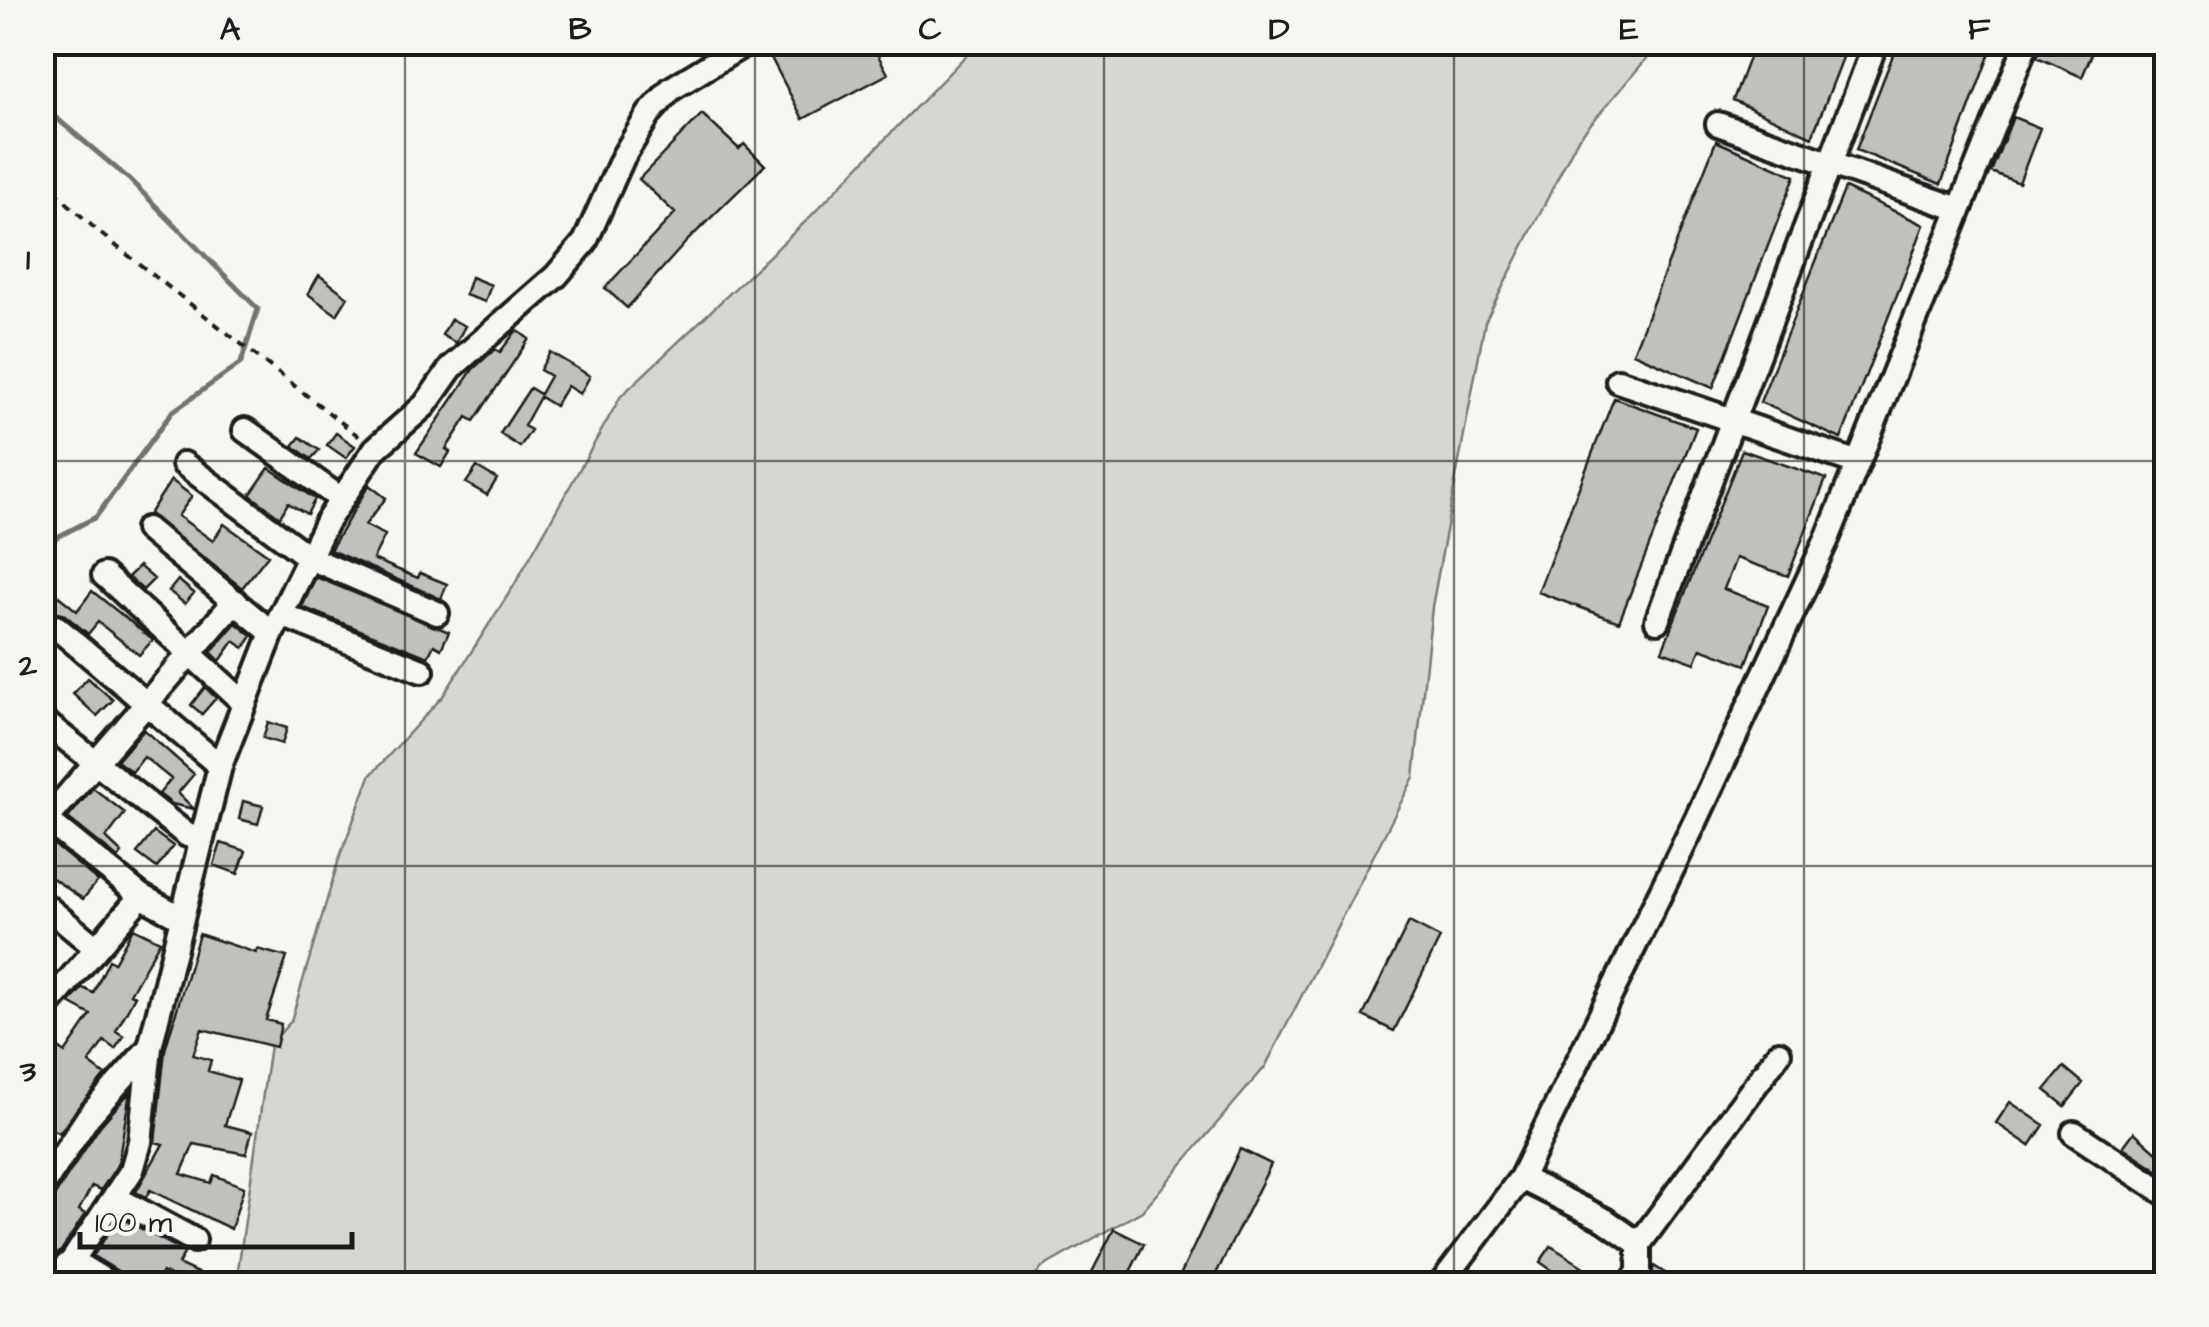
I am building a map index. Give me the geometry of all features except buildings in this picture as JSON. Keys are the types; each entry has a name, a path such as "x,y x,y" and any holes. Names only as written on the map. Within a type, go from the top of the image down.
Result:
{"street":[{"path":"45,1284 72,1261 132,1170 140,1142 150,1047 220,766 242,702 277,624 340,500 375,449 425,405 452,368 556,276 586,242 623,157 648,114 672,89 748,42"},
{"path":"1658,622 1876,42"},
{"path":"1440,1284 1520,1178 1696,820 1828,537 2027,42"},
{"path":"1718,124 1959,209"},
{"path":"1618,381 1855,462"},
{"path":"245,430 340,500"},
{"path":"184,464 310,558 436,613"},
{"path":"147,529 235,601 277,624 422,671"},
{"path":"104,575 242,702"},
{"path":"180,917 141,896 44,820 96,766 235,601"},
{"path":"56,627 144,706 220,766"},
{"path":"42,720 186,836 200,839"},
{"path":"42,1012 141,896"},
{"path":"42,902 95,947"},
{"path":"42,1187 88,1117 150,1047"},
{"path":"1630,1284 1639,1272 1640,1244 1779,1053"},
{"path":"2074,1132 2166,1192"},
{"path":"1520,1178 1605,1220 1640,1244"},
{"path":"116,1198 194,1240"},
{"path":"72,1261 110,1284"}],"path":[{"path":"42,180 192,308 375,449"}],"shaded area":[{"path":"978,43 1660,43 1577,140 1485,322 1432,607 1414,777 1265,1067 1142,1211 1043,1267 1028,1284 236,1284 270,1045 291,1021 339,859 370,776 443,696 513,587 621,396 805,222"}],"waterway":[{"path":"42,106 129,179 258,309 241,363 172,412 96,517 42,545"}]}
